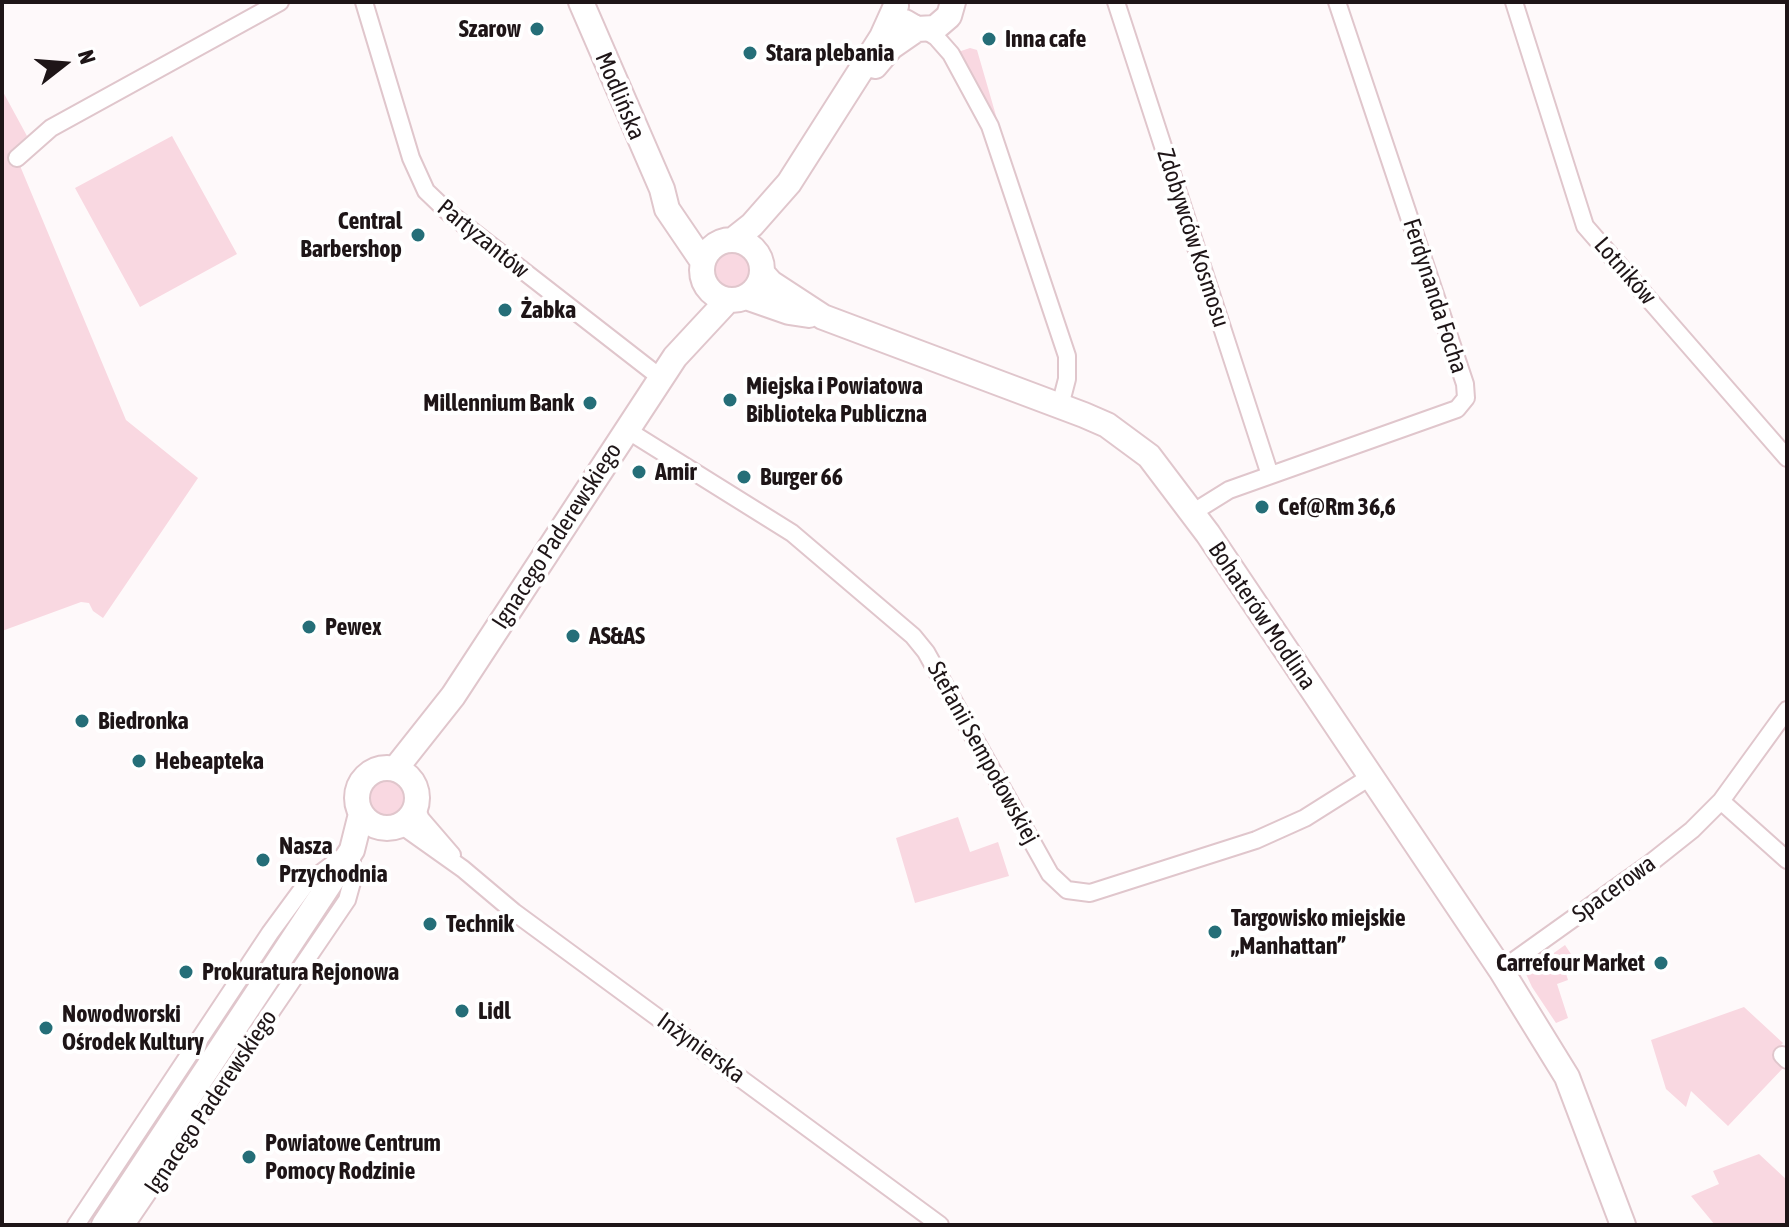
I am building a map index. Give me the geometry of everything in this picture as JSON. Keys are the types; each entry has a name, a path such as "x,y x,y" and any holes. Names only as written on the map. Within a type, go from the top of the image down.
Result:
{"main road":[{"name":"Modlińska","path":"581,2 662,189 667,209 705,274"},
{"path":"824,130 891,47 921,30 943,24 953,2"},
{"path":"897,4 900,17 921,30"},
{"path":"897,4 882,37 789,183 752,225 711,249 705,274 717,296 823,317 1060,406"},
{"path":"737,298 757,287 760,265 789,183"},
{"name":"Modlińska","path":"662,189 696,227 713,238 729,241"},
{"path":"729,241 748,245 771,283 823,317"},
{"name":"Ignacego Paderewskiego","path":"675,357 705,274"},
{"name":"Ignacego Paderewskiego","path":"404,774 675,357 737,298"},
{"name":"Bohaterów Modlina","path":"1060,406 1107,425 1128,439 1165,474 1192,513 1501,970 1567,1077 1623,1225"},
{"path":"376,770 404,774 417,792 400,820 369,823 361,814 357,793 364,778 376,770"},
{"name":"Ignacego Paderewskiego","path":"104,1225 352,850 361,814"},
{"name":"Ignacego Paderewskiego","path":"352,850 400,820"}],"street":[{"path":"17,158 51,128 280,2"},
{"name":"Partyzantów","path":"364,2 411,158 426,191 449,213 661,378"},
{"name":"Zdobywców Kosmosu","path":"1116,2 1270,475"},
{"name":"Ferdynanda Focha","path":"1192,513 1229,490 1457,409 1466,398 1465,384 1337,2"},
{"name":"Lotników","path":"1514,2 1585,226 1787,458"},
{"path":"921,30 948,50 990,126 1067,356 1067,379 1060,406"},
{"name":"Stefanii Sempołowskiej","path":"627,430 792,533 913,636 926,652 1050,874 1067,890 1090,893 1256,840 1305,818 1370,777"},
{"name":"Spacerowa","path":"1501,970 1692,830 1721,801 1787,710"},
{"path":"1721,801 1787,860"},
{"name":"Inżynierska","path":"400,820 514,912 940,1225"},
{"name":"Ignacego Paderewskiego","path":"76,1225 261,946 306,884 352,850"},
{"name":"Ignacego Paderewskiego","path":"126,1225 347,900 352,882 352,850"}],"shaded area":[{"path":"970,48 977,50 999,126 995,128 955,53"},
{"path":"2,90 27,136 13,149 126,420 198,478 103,618 93,611 89,603 81,602 2,631"},
{"path":"172,136 237,254 140,307 75,188"},
{"path":"732,252 745,257 750,270 745,283 732,288 719,283 714,270 719,257"},
{"path":"387,780 400,785 405,798 400,811 387,816 374,811 369,798 374,785"},
{"path":"958,817 970,852 998,842 1009,876 915,903 896,838"},
{"path":"1565,945 1571,954 1562,961 1568,980 1557,984 1568,1018 1556,1023 1526,974 1528,969"},
{"path":"1744,1007 1783,1043 1773,1054 1785,1066 1728,1126 1691,1091 1686,1107 1666,1089 1651,1040"},
{"path":"1759,1154 1787,1180 1787,1225 1715,1225 1691,1196 1719,1184 1713,1171"}],"place":[{"name":"Szarow","path":"537,29"},
{"name":"Inna cafe","path":"989,39"},
{"name":"Stara plebania","path":"750,53"},
{"name":"Central Barbershop","path":"418,235"},
{"name":"Żabka","path":"505,310"},
{"name":"Miejska i Powiatowa Biblioteka Publiczna","path":"730,400"},
{"name":"Millennium Bank","path":"590,403"},
{"name":"Amir","path":"639,472"},
{"name":"Burger 66","path":"744,477"},
{"name":"Cef@Rm 36,6","path":"1262,507"},
{"name":"Pewex","path":"309,627"},
{"name":"AS&AS","path":"573,636"},
{"name":"Biedronka","path":"82,721"},
{"name":"Hebeapteka","path":"139,761"},
{"name":"Nasza Przychodnia","path":"263,860"},
{"name":"Technik","path":"430,924"},
{"name":"Targowisko miejskie „Manhattan”","path":"1215,932"},
{"name":"Carrefour Market","path":"1661,963"},
{"name":"Prokuratura Rejonowa","path":"186,972"},
{"name":"Lidl","path":"462,1011"},
{"name":"Nowodworski Ośrodek Kultury","path":"46,1028"},
{"name":"Powiatowe Centrum Pomocy Rodzinie","path":"249,1157"}]}
